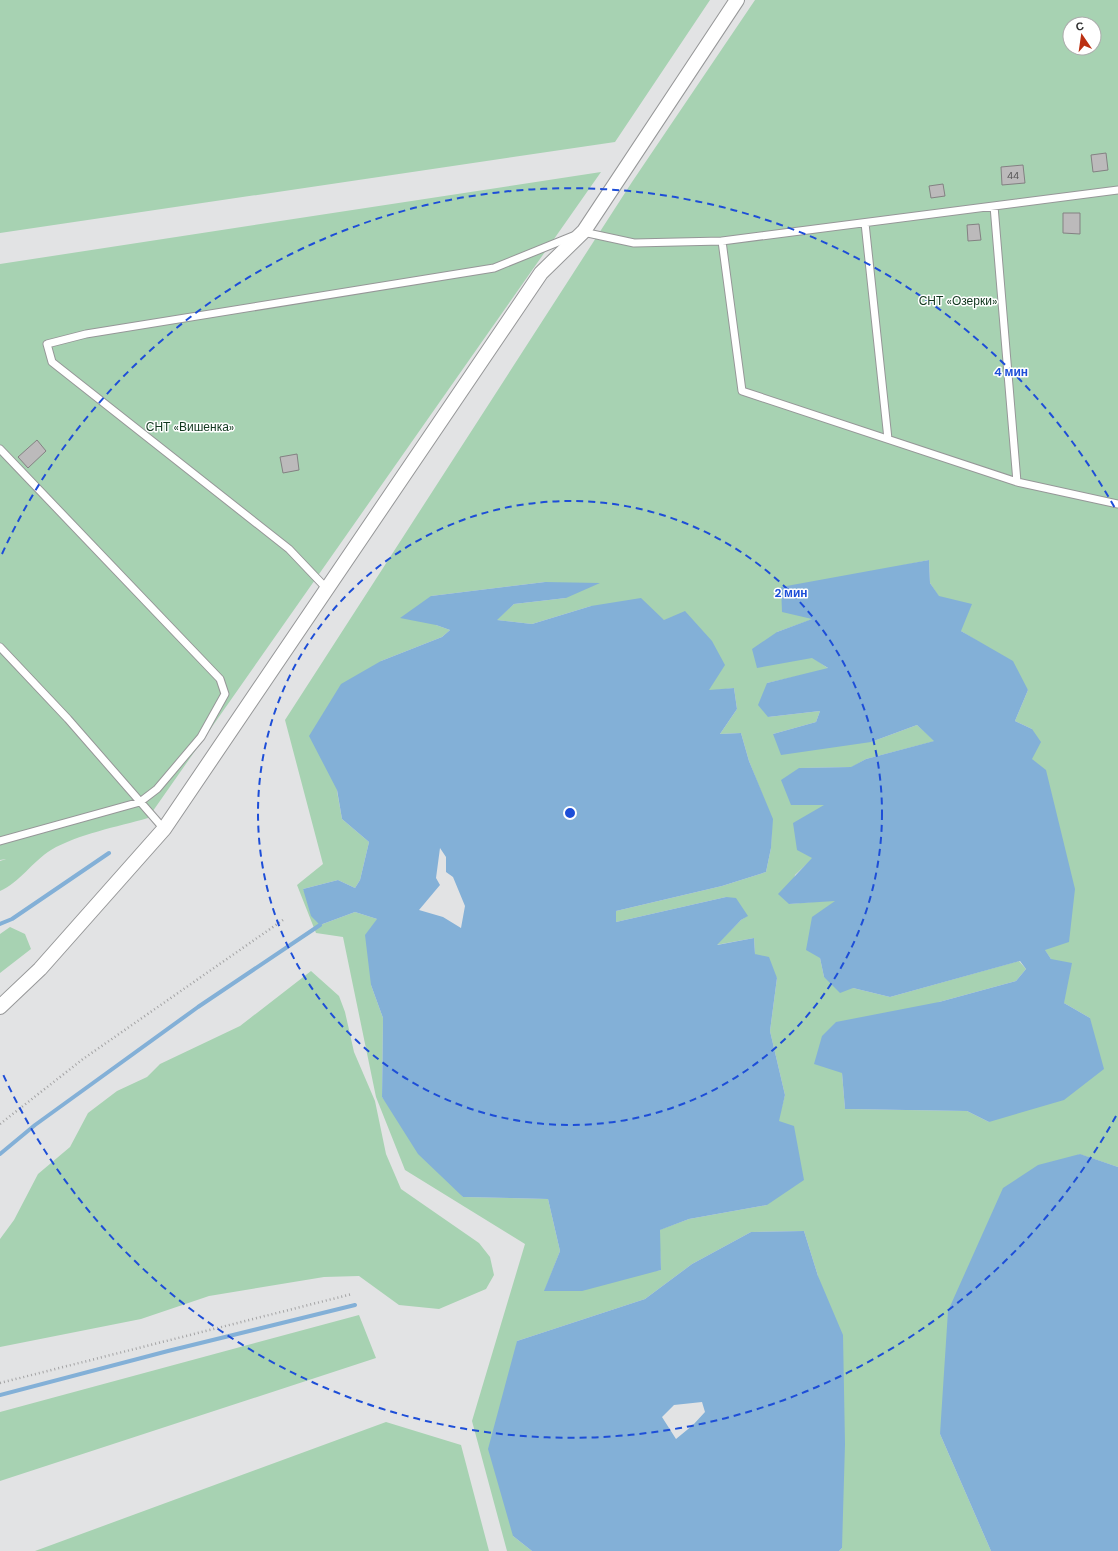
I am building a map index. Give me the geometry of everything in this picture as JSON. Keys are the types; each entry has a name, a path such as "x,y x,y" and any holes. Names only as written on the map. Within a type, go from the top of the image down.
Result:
{"street":[{"path":"0,1007 40,969 164,829 541,273 584,232 737,0"}],"lane":[{"path":"327,590 289,549 52,362 47,344 86,334 494,268 584,232 634,243 722,241 1118,190"},
{"path":"994,206 1017,482"},
{"path":"865,223 888,439"},
{"path":"722,241 742,391 1017,482 1118,504"},
{"path":"0,449 220,679 225,694 201,737 157,789 140,802 0,841"},
{"path":"0,647 68,720 164,829"}],"path":[{"path":"0,1124 83,1059 283,920"},
{"path":"0,1383 352,1294"}],"green space":[{"path":"0,0 710,0 615,142 0,233"},
{"name":"СНТ «Озерки»","path":"755,0 1118,0 1118,1167 1079,1154 940,1434 991,1551 839,1551 842,1548 818,1276 804,1231 751,1232 692,1264 645,1299 517,1341 513,1536 532,1551 507,1551 472,1421 525,1244 405,1170 376,1097 343,937 316,933 297,885 323,864 285,720 632,182","holes":["929,560 930,583 961,631 974,639 1028,690 1015,721 1032,729 1032,759 1044,949 1051,959 1064,1003 1090,1018 989,1122 967,1111 845,1109 842,1073 939,1002 1016,981 1026,969 1019,961 890,997 853,988 824,977 820,958 836,900 789,904 795,875 813,858 825,805 799,768 852,767 866,759 935,741 917,725 871,742 773,734 816,722 820,711 768,717 767,683 829,669 777,632 813,619 895,567","545,582 566,598 514,604 496,620 532,624 591,606 664,620 709,691 734,688 737,709 720,734 741,733 749,761 772,819 771,848 766,872 722,886 616,911 616,922 726,897 747,916 716,945 754,938 755,954 777,978 770,1031 785,1095 778,1121 767,1205 689,1219 659,1230 661,1270 545,1290 560,1251 548,1199 463,1197 382,1097 383,1018 371,985 377,919 355,912 320,925 303,889 338,880 355,888 360,880 369,842 342,819 337,791 381,661 442,637 450,630 436,625 431,596"]},
{"name":"СНТ «Вишенка»","path":"601,172 148,818 98,831 62,844 44,855 14,882 0,891 0,861 6,859 0,860 0,264"},
{"path":"10,927 25,934 31,949 0,973 0,934"},
{"path":"311,971 339,996 345,1012 354,1052 375,1101 386,1154 401,1189 479,1243 490,1257 494,1275 486,1289 439,1309 399,1305 359,1276 324,1277 209,1296 141,1319 0,1347 0,1239 14,1220 38,1174 70,1147 88,1113 117,1091 147,1077 160,1064 240,1026"},
{"path":"359,1315 376,1358 0,1481 0,1412"},
{"path":"386,1422 461,1445 489,1551 35,1551"}],"water":[{"path":"929,560 930,583 939,596 972,604 961,631 1013,661 1028,690 1015,721 1032,729 1041,742 1032,759 1046,770 1075,889 1069,942 1045,950 1051,959 1072,963 1064,1003 1090,1018 1104,1069 1064,1100 989,1122 967,1111 845,1109 842,1073 814,1064 822,1036 836,1022 939,1002 1016,981 1026,969 1020,961 890,997 853,988 840,993 824,977 820,958 806,950 812,917 835,901 789,904 778,894 812,858 797,850 793,823 824,805 791,805 781,780 799,768 851,767 866,759 934,741 917,725 871,742 781,755 773,734 816,722 820,711 768,717 758,705 767,683 828,668 812,658 757,668 752,649 777,632 812,619 782,612 781,587"},
{"path":"545,582 600,583 566,598 514,604 497,620 532,624 591,606 641,598 664,620 685,611 712,641 725,665 709,690 734,688 737,709 720,734 741,733 749,761 773,819 771,848 766,872 722,886 616,911 616,922 726,897 736,898 748,916 741,920 717,945 754,938 755,954 769,957 777,978 770,1031 785,1095 779,1121 794,1126 804,1180 767,1205 689,1219 660,1230 661,1270 582,1291 544,1291 560,1251 548,1199 463,1197 418,1154 382,1097 383,1018 371,985 365,935 377,919 355,912 320,925 311,916 303,889 338,880 355,888 360,880 369,842 342,819 337,790 309,736 341,684 381,661 442,637 450,630 436,625 400,618 431,596","holes":["440,848 446,857 446,872 453,877 465,906 461,928 443,917 419,910 440,885 436,878"]},
{"path":"1080,1154 1118,1167 1118,1551 991,1551 940,1434 948,1311 1003,1188 1038,1165"},
{"path":"804,1231 818,1276 843,1335 845,1444 842,1548 839,1551 532,1551 513,1536 488,1449 517,1341 645,1299 692,1264 751,1232","holes":["702,1402 705,1412 693,1425 676,1439 662,1417 674,1405"]}],"building":[{"path":"1106,153 1108,170 1093,172 1091,155"},
{"path":"1023,165 1025,183 1002,185 1001,167"},
{"path":"943,184 945,196 931,198 929,186"},
{"path":"1063,213 1080,213 1080,234 1063,233"},
{"path":"979,224 981,240 968,241 967,225"},
{"path":"37,440 46,451 28,468 18,457"},
{"path":"297,454 299,470 283,473 280,457"}],"waterway":[{"path":"0,924 12,919 109,853"},
{"path":"0,1154 35,1125 198,1007 320,925"},
{"path":"0,1395 168,1351 355,1305"}]}
